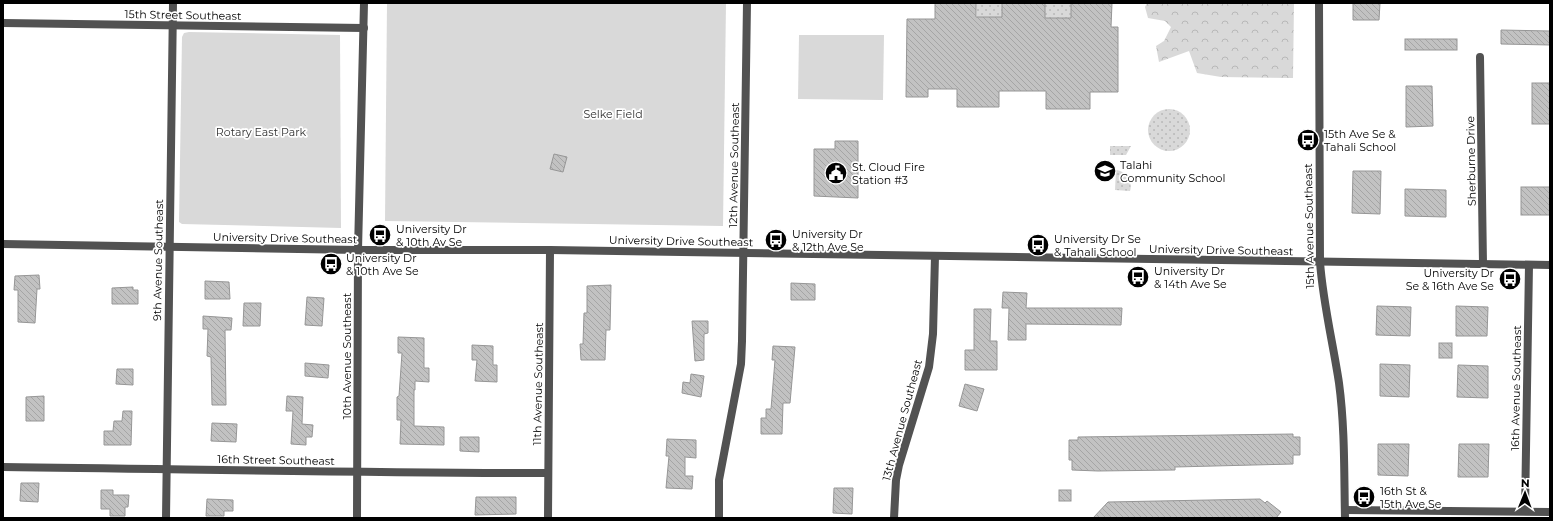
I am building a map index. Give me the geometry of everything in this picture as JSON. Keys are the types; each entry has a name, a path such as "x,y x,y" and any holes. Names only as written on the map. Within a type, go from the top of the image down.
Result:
{"street":[{"name":"9th Avenue Southeast","path":"166,518 173,3"},
{"name":"10th Avenue Southeast","path":"356,518 358,250 364,3"},
{"name":"12th Avenue Southeast","path":"719,518 720,469 730,426 741,364 747,3"},
{"name":"15th Avenue Southeast","path":"1319,3 1320,262 1322,296 1339,384 1344,432 1345,514"},
{"name":"15th Street Southeast","path":"3,23 364,28"},
{"name":"Sherburne Drive","path":"1480,57 1483,264"},
{"name":"University Drive Southeast","path":"3,244 358,250 550,250 1550,265"},
{"name":"11th Avenue Southeast","path":"548,518 550,250"},
{"name":"13th Avenue Southeast","path":"894,518 896,480 899,465 929,367 933,334 935,256"},
{"name":"16th Avenue Southeast","path":"1525,511 1529,265"},
{"name":"16th Street Southeast","path":"3,467 167,468 357,473 548,473"},
{"path":"1345,514 1525,511 1550,512"}],"green space":[{"name":"Selke Field","path":"387,3 726,3 723,226 385,221"},
{"path":"976,3 1002,3 1004,17 977,17"},
{"path":"1045,3 1071,3 1071,18 1043,18"},
{"path":"1147,3 1294,3 1293,78 1221,77 1197,73 1189,51 1159,62 1156,46 1164,41 1171,27 1165,21 1148,18 1145,7"},
{"name":"Rotary East Park","path":"184,33 340,35 341,228 182,224 179,222 182,37"},
{"path":"799,35 884,35 883,100 798,99"},
{"path":"1169,109 1184,115 1190,130 1184,145 1169,151 1154,145 1148,130 1154,115"},
{"path":"1110,146 1131,146 1126,155 1110,155"},
{"path":"1116,170 1123,172 1130,181 1130,191 1115,190"}],"building":[{"path":"935,3 976,3 976,17 1002,17 1002,3 1045,3 1045,18 1071,18 1071,3 1112,3 1111,27 1118,27 1118,92 1090,92 1090,109 1046,109 1046,91 999,91 999,107 957,107 957,89 928,89 928,97 906,97 907,19 935,19"},
{"path":"1353,3 1380,3 1379,20 1353,20"},
{"path":"1501,30 1550,31 1550,45 1501,44"},
{"path":"1405,39 1457,39 1457,50 1405,50"},
{"path":"1532,83 1550,83 1550,124 1532,124"},
{"path":"1406,86 1432,86 1433,126 1406,127"},
{"name":"St. Cloud Fire Station #3","path":"835,141 858,141 858,198 814,196 814,149 835,149"},
{"path":"554,154 567,157 563,172 550,169"},
{"path":"1353,171 1381,171 1380,214 1352,213"},
{"path":"1521,187 1550,187 1550,215 1521,215"},
{"path":"1405,189 1446,190 1446,217 1405,216"},
{"path":"39,275 40,289 37,289 35,323 18,322 18,290 14,290 15,276"},
{"path":"205,281 229,282 230,299 205,299"},
{"path":"791,283 815,284 815,300 791,300"},
{"path":"611,285 610,330 606,330 605,360 581,360 580,344 583,344 584,313 587,313 587,286"},
{"path":"133,287 133,290 138,290 138,304 112,304 112,288"},
{"path":"1003,292 1027,293 1026,308 1122,308 1121,325 1026,324 1026,340 1008,340 1009,308 1002,308"},
{"path":"307,297 324,298 322,326 305,325"},
{"path":"244,303 261,303 260,326 243,326"},
{"path":"1377,306 1411,307 1410,336 1376,335"},
{"path":"1456,306 1488,307 1487,336 1456,336"},
{"path":"974,309 991,309 990,341 997,341 997,370 965,370 965,350 974,350"},
{"path":"203,316 232,318 231,330 225,330 226,405 212,405 211,357 207,356 208,329 203,329"},
{"path":"692,321 708,321 708,333 704,334 704,360 695,361"},
{"path":"398,337 424,338 424,368 429,368 429,382 415,381 414,426 444,427 444,445 400,444 401,420 397,420 397,397 399,396 402,353 398,353"},
{"path":"1439,343 1452,343 1452,358 1439,358"},
{"path":"472,345 493,346 493,365 497,365 497,382 475,381 477,360 472,360"},
{"path":"773,346 795,347 790,403 783,403 782,434 761,434 761,418 766,418 766,409 771,409 775,360 772,360"},
{"path":"305,363 329,365 328,378 305,376"},
{"path":"1380,364 1410,365 1409,397 1380,396"},
{"path":"1458,365 1488,366 1488,398 1457,397"},
{"path":"117,369 133,369 133,385 116,384"},
{"path":"691,374 704,376 701,397 682,393 683,382 690,383"},
{"path":"965,384 984,389 977,411 959,406"},
{"path":"44,396 44,421 26,421 26,397"},
{"path":"287,396 303,397 302,424 313,425 312,437 306,437 306,445 291,444 293,411 286,411"},
{"path":"123,411 132,411 131,445 104,445 104,431 113,431 114,421 122,421"},
{"path":"212,423 237,424 236,442 211,441"},
{"path":"1293,434 1293,437 1300,437 1300,455 1293,455 1293,464 1175,467 1175,470 1098,471 1072,470 1072,460 1069,460 1069,440 1078,440 1078,437"},
{"path":"460,437 479,437 479,452 460,451"},
{"path":"667,439 696,440 696,458 685,457 685,476 693,476 692,489 666,488 669,456 666,456"},
{"path":"1378,444 1409,444 1408,476 1378,475"},
{"path":"1459,444 1489,444 1488,477 1458,477"},
{"path":"21,483 39,483 38,502 20,501"},
{"path":"834,488 853,488 852,514 833,513"},
{"path":"101,490 113,490 113,495 129,495 128,507 125,507 125,516 110,516 110,509 101,509"},
{"path":"1059,490 1071,490 1071,501 1059,501"},
{"path":"476,497 516,497 516,514 475,515"},
{"path":"207,499 233,500 233,511 224,511 224,516 206,516"},
{"path":"1260,499 1265,503 1267,501 1281,512 1276,518 1093,518 1108,502"}],"place":[{"name":"15th Ave Se & Tahali School","path":"1308,140"},
{"name":"Talahi Community School","path":"1105,171"},
{"name":"St. Cloud Fire Station #3","path":"836,173"},
{"name":"University Dr & 10th Av Se","path":"380,235"},
{"name":"University Dr & 12th Ave Se","path":"776,240"},
{"name":"University Dr Se & Tahali School","path":"1038,245"},
{"name":"University Dr & 10th Ave Se","path":"331,264"},
{"name":"University Dr & 14th Ave Se","path":"1138,277"},
{"name":"University Dr Se & 16th Ave Se","path":"1510,279"},
{"name":"16th St & 15th Ave Se","path":"1364,497"}]}
